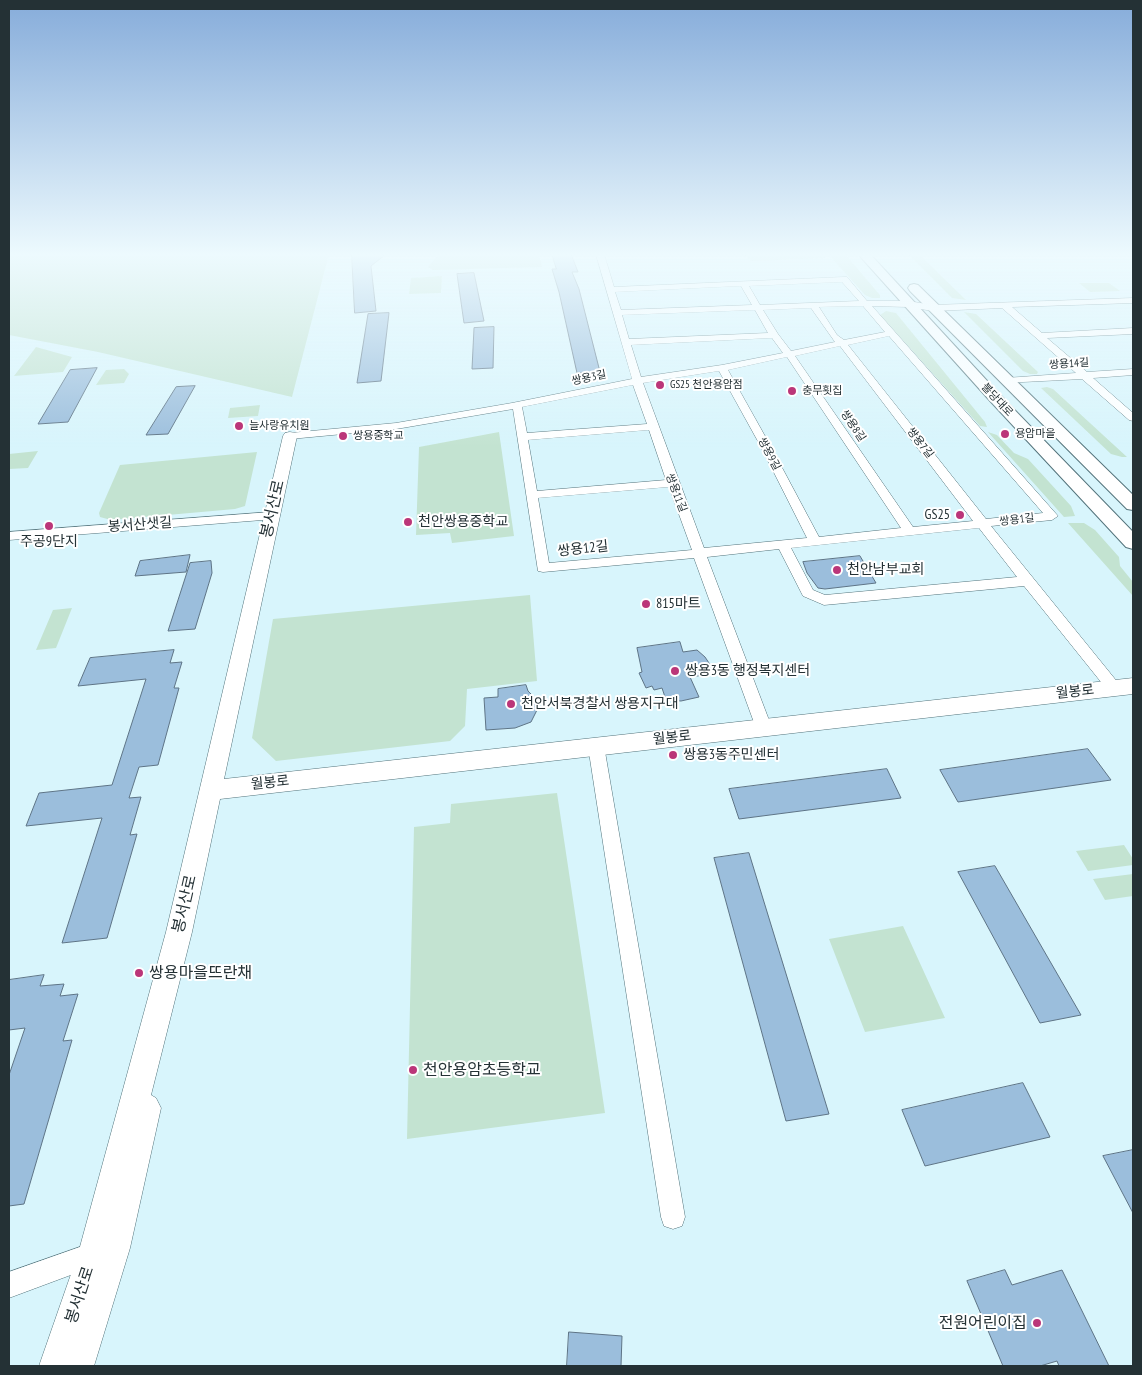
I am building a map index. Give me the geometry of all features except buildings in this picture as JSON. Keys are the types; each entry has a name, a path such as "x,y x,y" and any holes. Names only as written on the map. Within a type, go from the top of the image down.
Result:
{"main road":[{"name":"불당대로","path":"931,318 1133,543"},
{"name":"불당대로","path":"934,318 1006,381 1133,505"}],"street":[{"name":"쌍용11길","path":"619,318 637,381 672,483 700,552 764,728"},
{"name":"쌍용8길","path":"765,318 774,335 789,354 910,532"},
{"name":"쌍용7길","path":"822,318 834,337 842,343 1027,581 1124,687"},
{"name":"쌍용1길","path":"700,552 814,542 1052,516 878,318"},
{"path":"1018,318 1084,376 1131,414"},
{"path":"1038,336 1133,331"},
{"name":"쌍용3길","path":"294,436 396,426 517,405 637,381 722,368 891,334"},
{"path":"626,342 774,335"},
{"name":"쌍용9길","path":"722,368 765,445 814,542"},
{"name":"쌍용14길","path":"1006,381 1133,372"},
{"name":"쌍용12길","path":"517,405 543,568 700,552"},
{"path":"522,437 653,427"},
{"name":"봉서산로","path":"57,1366 94,1254 216,789 271,516 294,436"},
{"name":"봉서산로","path":"76,1366 114,1248 294,436"},
{"path":"531,495 672,483"},
{"name":"봉서산샛길","path":"9,536 271,516"},
{"path":"782,545 808,593 824,600 1027,581"},
{"name":"월봉로","path":"216,789 1124,687"},
{"path":"596,746 673,1217"},
{"path":"9,1284 94,1254"}],"green space":[{"path":"9,318 312,318 292,397 98,352 9,335"},
{"path":"883,318 900,318 985,422 987,427 980,426"},
{"path":"970,318 980,318 1038,372 1037,374 1030,374 1023,371"},
{"path":"36,347 72,357 63,372 14,376"},
{"path":"124,369 129,374 124,383 96,385 106,370"},
{"path":"1041,388 1053,389 1127,457 1111,454"},
{"path":"260,405 258,416 228,418 230,408"},
{"path":"499,432 514,536 452,543 450,533 416,535 419,447"},
{"path":"988,432 997,435 1014,453 1028,459 1071,506 1075,516 1064,517"},
{"path":"38,451 28,468 9,469 9,454"},
{"path":"257,452 245,506 235,509 111,520 100,517 99,513 120,465"},
{"path":"1068,523 1084,523 1095,530 1119,557 1120,566 1133,582 1133,596"},
{"path":"530,595 537,681 467,689 465,726 450,741 276,761 252,738 273,619"},
{"path":"72,608 56,648 36,650 53,610"},
{"path":"557,793 605,1113 407,1139 414,827 450,823 451,804"},
{"path":"1124,845 1133,859 1133,865 1088,871 1076,851"},
{"path":"1133,874 1133,896 1105,900 1093,879"},
{"path":"903,926 945,1018 865,1032 829,939"}],"place":[{"name":"GS25 천안용암점","path":"660,385"},
{"name":"충무횟집","path":"792,391"},
{"name":"늘사랑유치원","path":"239,426"},
{"name":"용암마을","path":"1005,434"},
{"name":"쌍용중학교","path":"343,436"},
{"name":"GS25","path":"960,515"},
{"name":"천안쌍용중학교","path":"408,522"},
{"name":"주공9단지","path":"49,526"},
{"name":"천안남부교회","path":"837,570"},
{"name":"815마트","path":"646,604"},
{"name":"쌍용3동 행정복지센터","path":"675,671"},
{"name":"천안서북경찰서 쌍용지구대","path":"511,704"},
{"name":"쌍용3동주민센터","path":"673,755"},
{"name":"쌍용마을뜨란채","path":"139,973"},
{"name":"천안용암초등학교","path":"413,1070"},
{"name":"전원어린이집","path":"1037,1323"}]}
